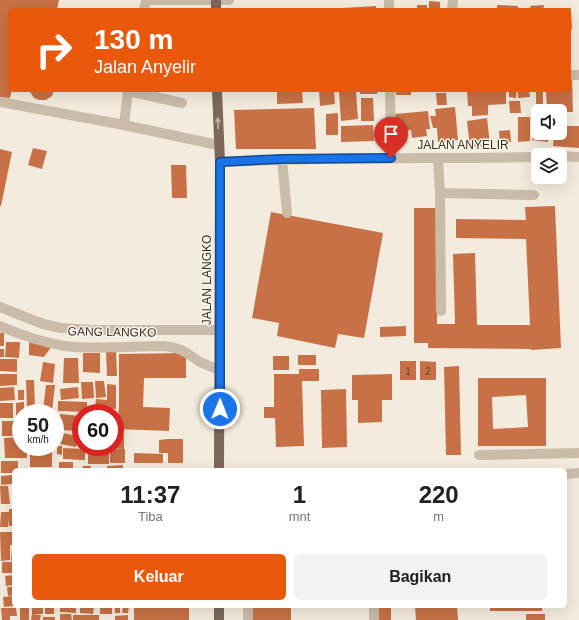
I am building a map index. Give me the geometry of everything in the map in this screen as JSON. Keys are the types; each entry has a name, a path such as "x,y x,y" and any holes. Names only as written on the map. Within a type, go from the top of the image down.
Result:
{"main road":[{"name":"JALAN LANGKO","path":"218,92 218,145 220,162 219,468"},
{"path":"219,608 219,620"}],"street":[{"path":"146,0 229,0"},
{"path":"124,125 128,92"},
{"path":"132,92 182,103"},
{"path":"390,92 391,158"},
{"path":"0,102 124,125 218,145"},
{"path":"567,156 579,157"},
{"name":"JALAN ANYELIR","path":"220,162 282,159 531,157"},
{"path":"282,159 287,212"},
{"path":"438,159 440,194 441,311"},
{"path":"440,194 534,195"},
{"path":"0,307 43,324 61,328 93,330 220,330"},
{"name":"GANG LANGKO","path":"0,326 17,334 66,346 163,346 175,348 186,352 201,362 220,371"},
{"path":"479,455 579,453"},
{"path":"567,474 579,473"},
{"path":"248,608 248,620"},
{"path":"374,608 374,620"}],"building":[{"path":"0,0 59,0 57,8 8,8 8,92 12,92 10,98 0,97"},
{"path":"429,1 440,2 440,8 429,8"},
{"path":"417,5 427,5 427,8 417,8"},
{"path":"497,5 518,6 518,8 497,8"},
{"path":"544,5 543,8 530,8 530,6"},
{"path":"376,6 376,8 343,8"},
{"path":"571,8 572,29 571,29"},
{"path":"572,78 573,112 567,112 567,104 547,104 546,92 571,92"},
{"path":"30,92 54,92 52,96 46,100 34,98"},
{"path":"277,92 302,92 303,103 277,104"},
{"path":"319,92 334,92 335,104 320,106"},
{"path":"339,92 356,92 358,119 341,121"},
{"path":"360,92 377,92 377,94 360,94"},
{"path":"396,92 411,92 411,95 396,95"},
{"path":"467,92 506,92 506,104 488,105 488,115 472,116 472,106 468,106"},
{"path":"509,92 517,92 516,98 509,97"},
{"path":"518,92 529,92 530,97 518,98"},
{"path":"536,92 543,92 543,104 536,104"},
{"path":"436,93 446,93 447,105 437,105"},
{"path":"361,98 373,98 374,121 361,121"},
{"path":"509,101 520,101 521,113 510,113"},
{"path":"455,107 458,140 438,142 437,128 433,128 430,116 436,116 435,109"},
{"path":"314,108 316,149 236,149 234,110"},
{"path":"428,111 430,129 426,129 427,136 412,138 411,130 397,132 395,114"},
{"path":"338,113 338,135 326,135 326,114"},
{"path":"518,117 530,117 530,141 518,142"},
{"path":"487,118 490,145 470,147 467,121"},
{"path":"373,125 374,141 341,142 341,126"},
{"path":"567,126 579,126 579,148 553,146 553,140 567,140"},
{"path":"510,130 511,142 500,143 499,131"},
{"path":"532,140 548,140 548,142"},
{"path":"33,148 47,151 42,169 28,165"},
{"path":"0,149 12,152 1,206 0,206"},
{"path":"171,165 186,165 187,198 172,198"},
{"path":"555,206 561,348 531,350 428,348 428,343 414,343 414,208 437,208 437,324 455,324 453,254 475,253 477,325 530,325 526,239 456,238 456,219 526,220 525,207"},
{"path":"271,212 383,233 364,338 338,334 335,348 277,336 279,323 252,318"},
{"path":"406,326 406,336 380,337 380,327"},
{"path":"0,333 4,333 4,346 0,346"},
{"path":"6,342 20,342 19,358 5,357"},
{"path":"29,342 52,346 44,357 29,355"},
{"path":"0,349 4,349 4,357 0,357"},
{"path":"106,350 116,350 117,376 107,376"},
{"path":"83,353 100,353 100,373 83,372"},
{"path":"186,353 186,378 144,378 143,407 170,408 169,431 124,429 124,404 119,404 119,354"},
{"path":"298,355 316,355 316,365 298,365"},
{"path":"273,356 289,356 289,370 273,370"},
{"path":"64,358 78,358 79,383 63,383"},
{"path":"0,359 17,359 17,372 0,371"},
{"path":"400,361 416,361 416,380 400,380"},
{"path":"420,361 436,362 436,380 420,380"},
{"path":"43,362 55,364 53,383 40,381"},
{"path":"459,366 461,455 446,455 444,367"},
{"path":"299,369 319,369 319,381 302,381 304,446 276,447 275,418 264,418 264,407 274,407 274,374 299,374"},
{"path":"0,374 17,374 17,385 0,386"},
{"path":"392,374 392,400 382,400 382,422 358,423 358,400 352,400 352,375"},
{"path":"478,378 546,378 546,446 478,446","holes":["526,395 528,427 493,429 492,397"]},
{"path":"26,380 34,380 35,404 27,404"},
{"path":"95,381 104,381 106,397 96,398"},
{"path":"81,382 93,382 94,398 82,399"},
{"path":"107,384 116,385 116,404 95,404 96,399 107,400"},
{"path":"46,385 55,385 53,404 44,404"},
{"path":"14,387 15,400 0,401 0,388"},
{"path":"78,387 79,398 61,400 60,389"},
{"path":"346,389 347,447 322,448 321,390"},
{"path":"18,390 24,390 24,400 18,400"},
{"path":"58,401 87,402 87,404 72,404 72,411 64,411 64,404 58,404"},
{"path":"24,402 24,404 16,404"},
{"path":"0,403 13,403 12,418 0,418"},
{"path":"64,414 72,415 72,431 64,430"},
{"path":"2,421 12,421 12,436 2,436"},
{"path":"64,433 72,435 72,446 64,445"},
{"path":"4,438 12,438 12,456 27,456 27,458 5,458"},
{"path":"183,439 183,463 168,463 168,453 159,453 159,440"},
{"path":"64,448 72,448 72,456 85,456 85,460 63,459"},
{"path":"125,449 125,463 110,463 110,456 124,456"},
{"path":"134,453 163,454 163,463 134,463"},
{"path":"30,456 52,456 52,467 30,467"},
{"path":"88,456 109,456 109,464 88,464"},
{"path":"1,461 18,461 18,468 12,468 12,473 1,473"},
{"path":"59,462 73,462 73,468 59,468"},
{"path":"123,465 123,468 107,468 107,466"},
{"path":"83,466 91,466 90,468 82,468"},
{"path":"12,475 12,484 1,485 1,476"},
{"path":"0,486 8,486 10,504 1,504"},
{"path":"9,509 12,509 12,526 9,526 9,518 8,527 0,527 1,512 9,512"},
{"path":"0,532 12,532 10,560 1,561"},
{"path":"2,562 12,562 12,573 2,573"},
{"path":"12,575 12,585 6,586 5,576"},
{"path":"7,587 12,587 12,595 8,596"},
{"path":"12,596 12,606 4,607 3,597"},
{"path":"1,608 16,608 17,616 10,616 10,620 2,620"},
{"path":"20,608 29,608 29,620 20,620"},
{"path":"32,608 43,608 43,614 32,614"},
{"path":"45,608 54,608 54,614 45,614"},
{"path":"60,608 76,608 76,613 60,612"},
{"path":"80,608 94,608 93,614 80,613"},
{"path":"100,608 112,608 112,614 100,614"},
{"path":"115,608 120,608 120,613 115,613"},
{"path":"123,608 129,608 128,613 122,613"},
{"path":"134,608 189,608 189,620 134,620"},
{"path":"252,608 291,608 291,620 251,620"},
{"path":"379,608 391,608 391,620 379,620"},
{"path":"415,608 457,608 458,620 416,620"},
{"path":"490,608 542,608 542,611 490,611"},
{"path":"32,614 41,615 40,620 31,620"},
{"path":"60,614 71,614 72,620 60,620"},
{"path":"526,614 545,614 545,620 526,620"},
{"path":"73,615 99,615 99,620 73,620"},
{"path":"128,615 128,620 115,620 115,616"},
{"path":"43,617 55,617 55,620 43,620"}],"route":[{"path":"220,409 220,162 282,159 391,158"}]}
